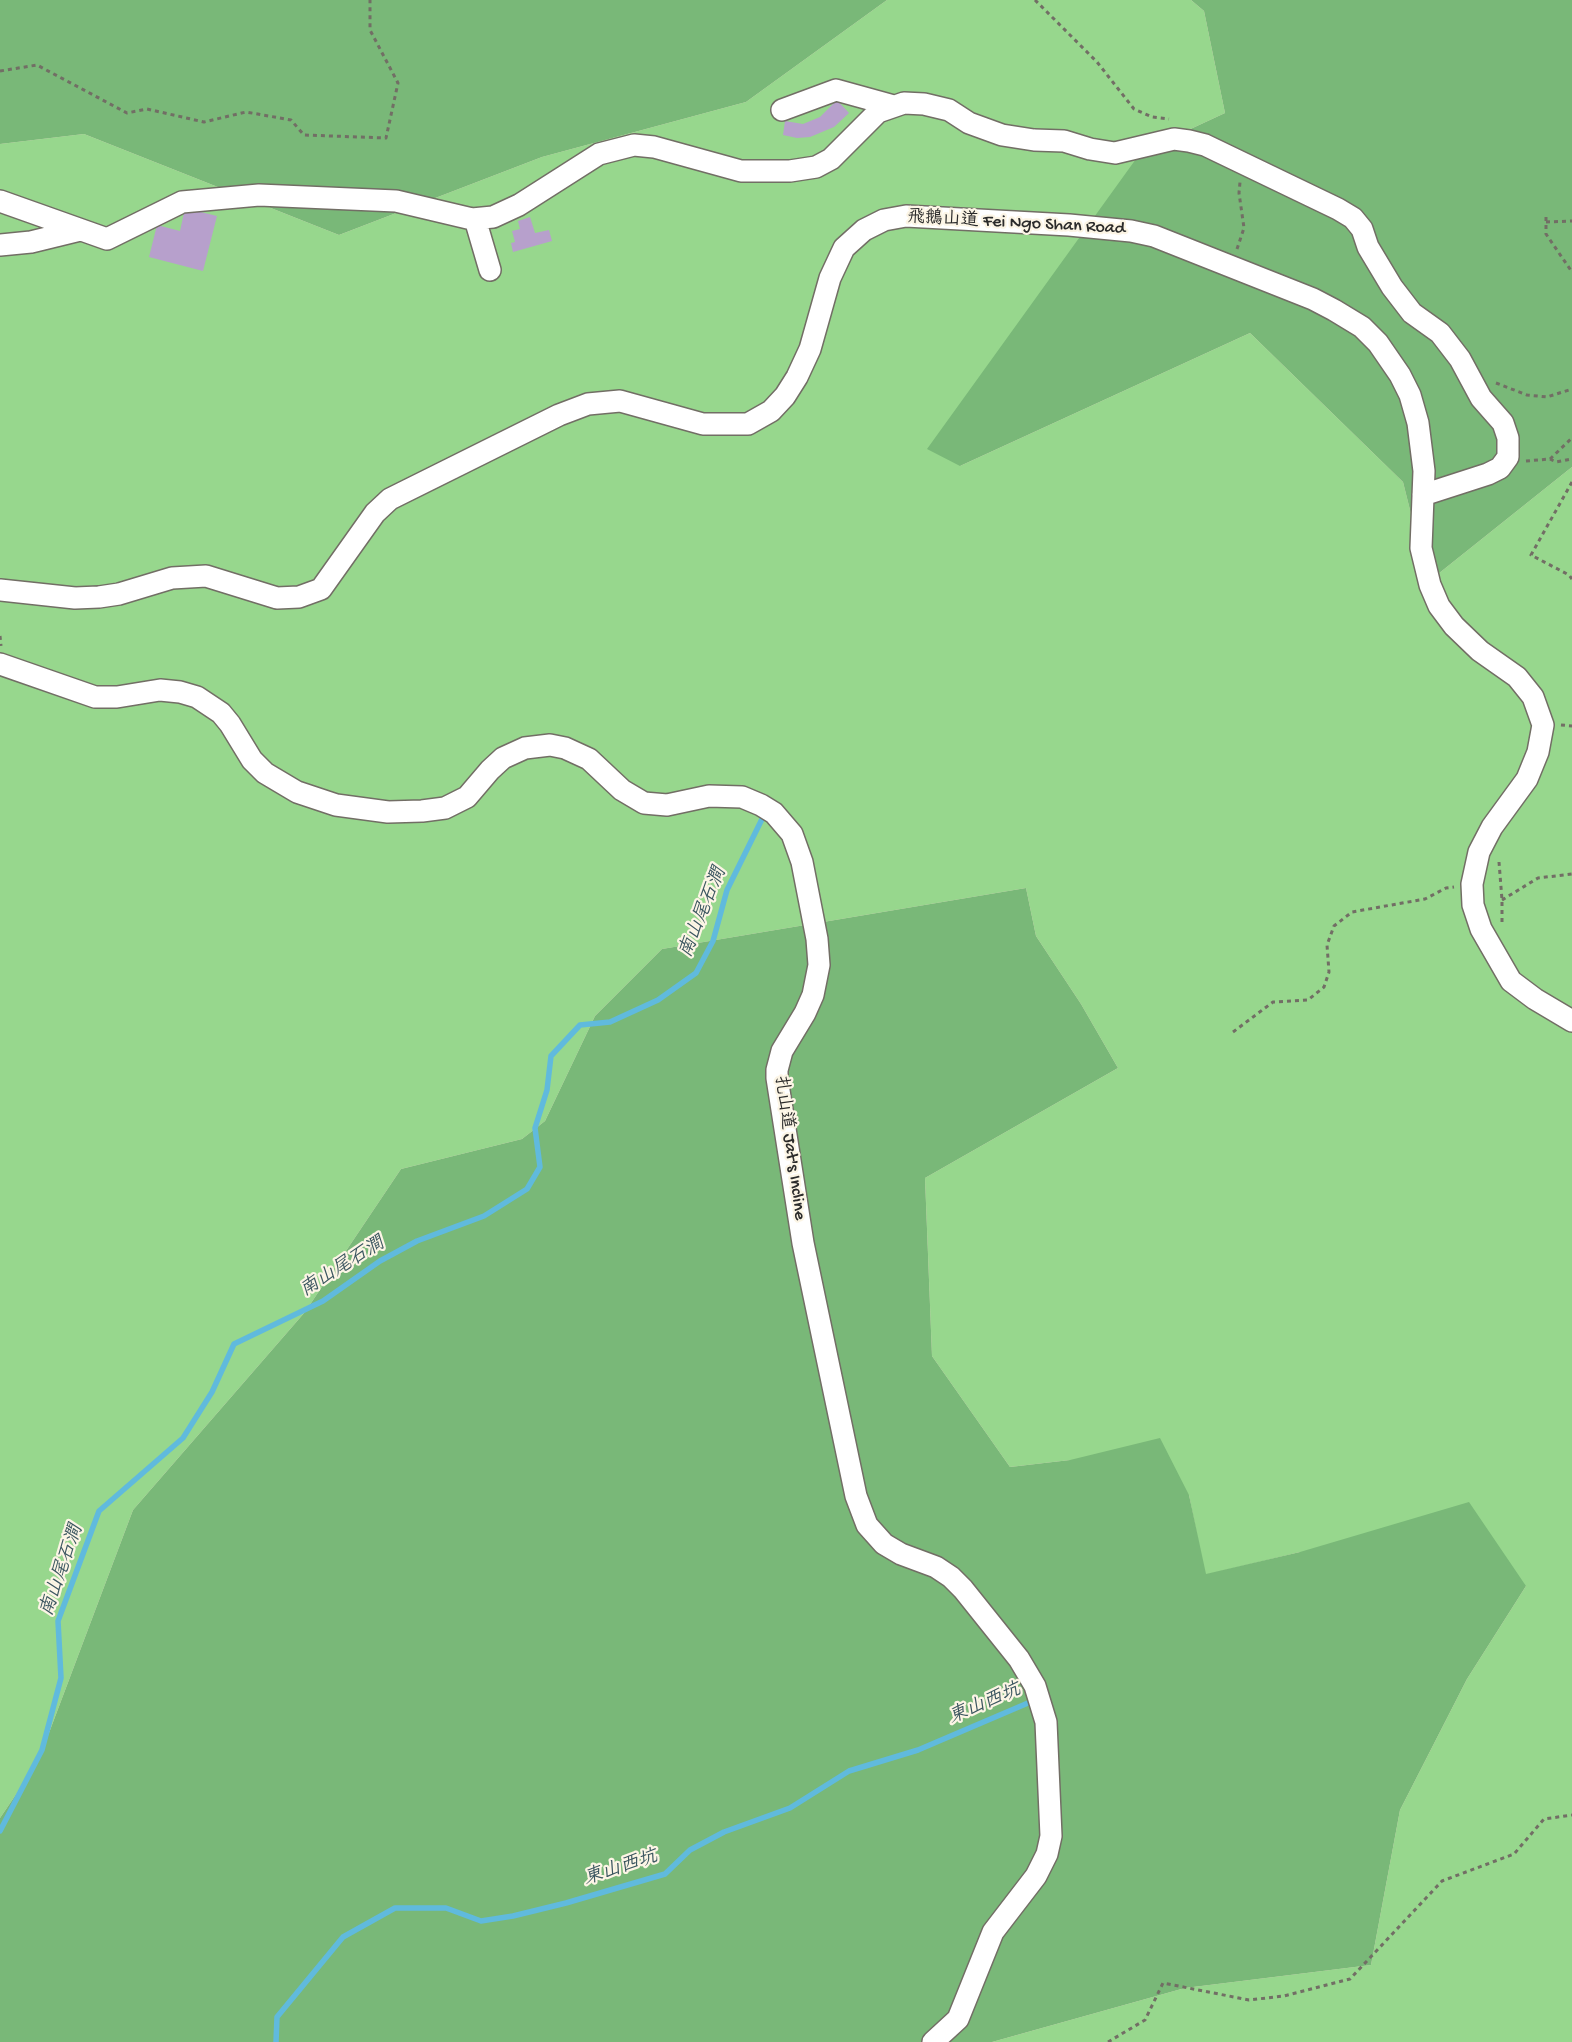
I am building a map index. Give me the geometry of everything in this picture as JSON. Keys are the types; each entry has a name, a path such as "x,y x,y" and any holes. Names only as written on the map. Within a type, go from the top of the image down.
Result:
{"street":[{"path":"782,110 836,90 894,106"},
{"path":"0,201 107,239 182,202 259,195 396,201 475,219 493,217 519,205 599,154 634,145 654,147 741,171 790,171 816,167 831,159 878,112 904,103 924,104 948,110 969,123 1002,135 1034,140 1064,141 1090,149 1115,153 1174,139 1193,132 1205,145 1353,218 1362,229 1368,247 1392,287 1412,313 1440,332 1460,359 1482,398 1503,423 1508,438 1508,457 1500,468 1488,474 1423,495"},
{"name":"飛鵝山道 Fei Ngo Shan Road","path":"0,590 75,598 99,597 119,594 172,578 206,576 277,598 299,597 322,589 375,513 390,499 559,415 588,404 620,401 703,424 748,424 771,411 785,396 796,377 810,349 830,278 844,248 864,230 884,220 906,216 1131,231 1154,236 1313,299 1334,310 1362,328 1378,343 1400,375 1410,395 1418,423 1424,471 1421,548 1430,585 1439,606 1454,626 1480,651 1517,677 1533,697 1543,725 1538,752 1527,779 1492,827 1479,852 1472,884 1473,906 1481,929 1511,981 1535,999 1572,1021"},
{"path":"475,219 490,270"},
{"path":"0,245 31,242 80,230"},
{"name":"扎山道 Jat's Incline","path":"0,664 95,697 117,697 160,690 180,692 197,697 221,713 230,724 247,753 265,773 297,792 336,805 388,812 445,808 467,797 503,758 525,748 550,745 565,748 589,759 622,790 644,803 667,805 709,796 742,797 774,813 792,834 802,862 817,939 819,965 813,995 805,1013 782,1051 777,1078 803,1243 856,1496 867,1525 884,1544 901,1554 936,1567 951,1577 963,1589 1019,1659 1035,1686 1046,1722 1050,1836 1047,1854 1036,1876 994,1932 958,2019 933,2042"}],"path":[{"path":"0,71 37,65 127,113 147,109 204,122 246,112 292,120 304,135 386,138 398,84 370,30 370,0"},
{"path":"1035,0 1097,62 1134,109 1193,132"},
{"path":"1231,266 1244,228 1239,194 1241,163"},
{"path":"1546,217 1546,234 1572,272"},
{"path":"1546,222 1572,221"},
{"path":"1469,376 1497,383 1527,395 1547,397 1572,390"},
{"path":"1550,459 1572,438"},
{"path":"1504,463 1550,459 1556,462 1572,459"},
{"path":"1572,482 1531,555 1572,578"},
{"path":"1497,958 1502,925 1499,861"},
{"path":"1502,900 1538,878 1572,874"},
{"path":"1233,1032 1273,1002 1308,1000 1324,987 1329,972 1328,945 1334,926 1352,912 1425,899 1446,888 1472,884"},
{"path":"1108,2042 1145,2020 1163,1982 1249,2000 1284,1996 1350,1979 1442,1881 1514,1854 1544,1819 1572,1815"}],"green space":[{"path":"0,0 887,0 746,102 542,157 339,235 84,134 0,144"},
{"path":"887,0 1191,0 1204,11 1225,113 1141,152 960,466 1250,333 1403,482 1428,582 1572,467 1572,2042 992,2042 1185,1988 1371,1965 1400,1810 1467,1679 1526,1586 1300,1552 1205,1575 1189,1495 1070,1460 1010,1467 932,1356 925,1178 1118,1068 1081,1004 1036,936 1026,888 662,949 595,1016 545,1121 522,1139 401,1169 305,1312 133,1510 38,1762 0,1818 0,144 84,134 339,235 542,157 746,102"},
{"path":"1191,0 1572,0 1572,467 1428,582 1403,482 1250,333 960,466 927,449 1141,152 1225,113 1204,11"},
{"path":"1026,888 1036,936 1081,1004 1118,1068 925,1178 932,1356 1010,1467 1070,1460 1160,1438 1189,1495 1206,1574 1300,1552 1469,1502 1526,1586 1467,1679 1400,1810 1371,1965 1185,1988 992,2042 0,2042 0,1818 38,1762 133,1510 305,1312 401,1169 522,1139 545,1121 595,1016 662,949"}],"building":[{"path":"837,100 849,113 834,127 810,137 797,138 783,135 785,121 803,124 820,117"},
{"path":"185,208 217,216 203,271 149,257 157,225 180,231"},
{"path":"530,217 535,233 549,230 552,241 513,252 511,243 515,242 512,231 520,229 518,221"}],"waterway":[{"name":"南山尾石澗","path":"0,1831 42,1750 61,1678 58,1621 99,1511 183,1438 212,1392 234,1344 323,1301 380,1261 417,1241 484,1216 527,1189 540,1167 535,1128 547,1090 551,1056 580,1025 610,1022 658,1000 696,973 713,941 727,890 765,813"},
{"name":"東山西坑","path":"276,2042 277,2017 343,1937 395,1908 446,1908 481,1921 513,1916 566,1903 665,1874 690,1850 724,1832 790,1808 849,1771 918,1750 1035,1700"}]}
